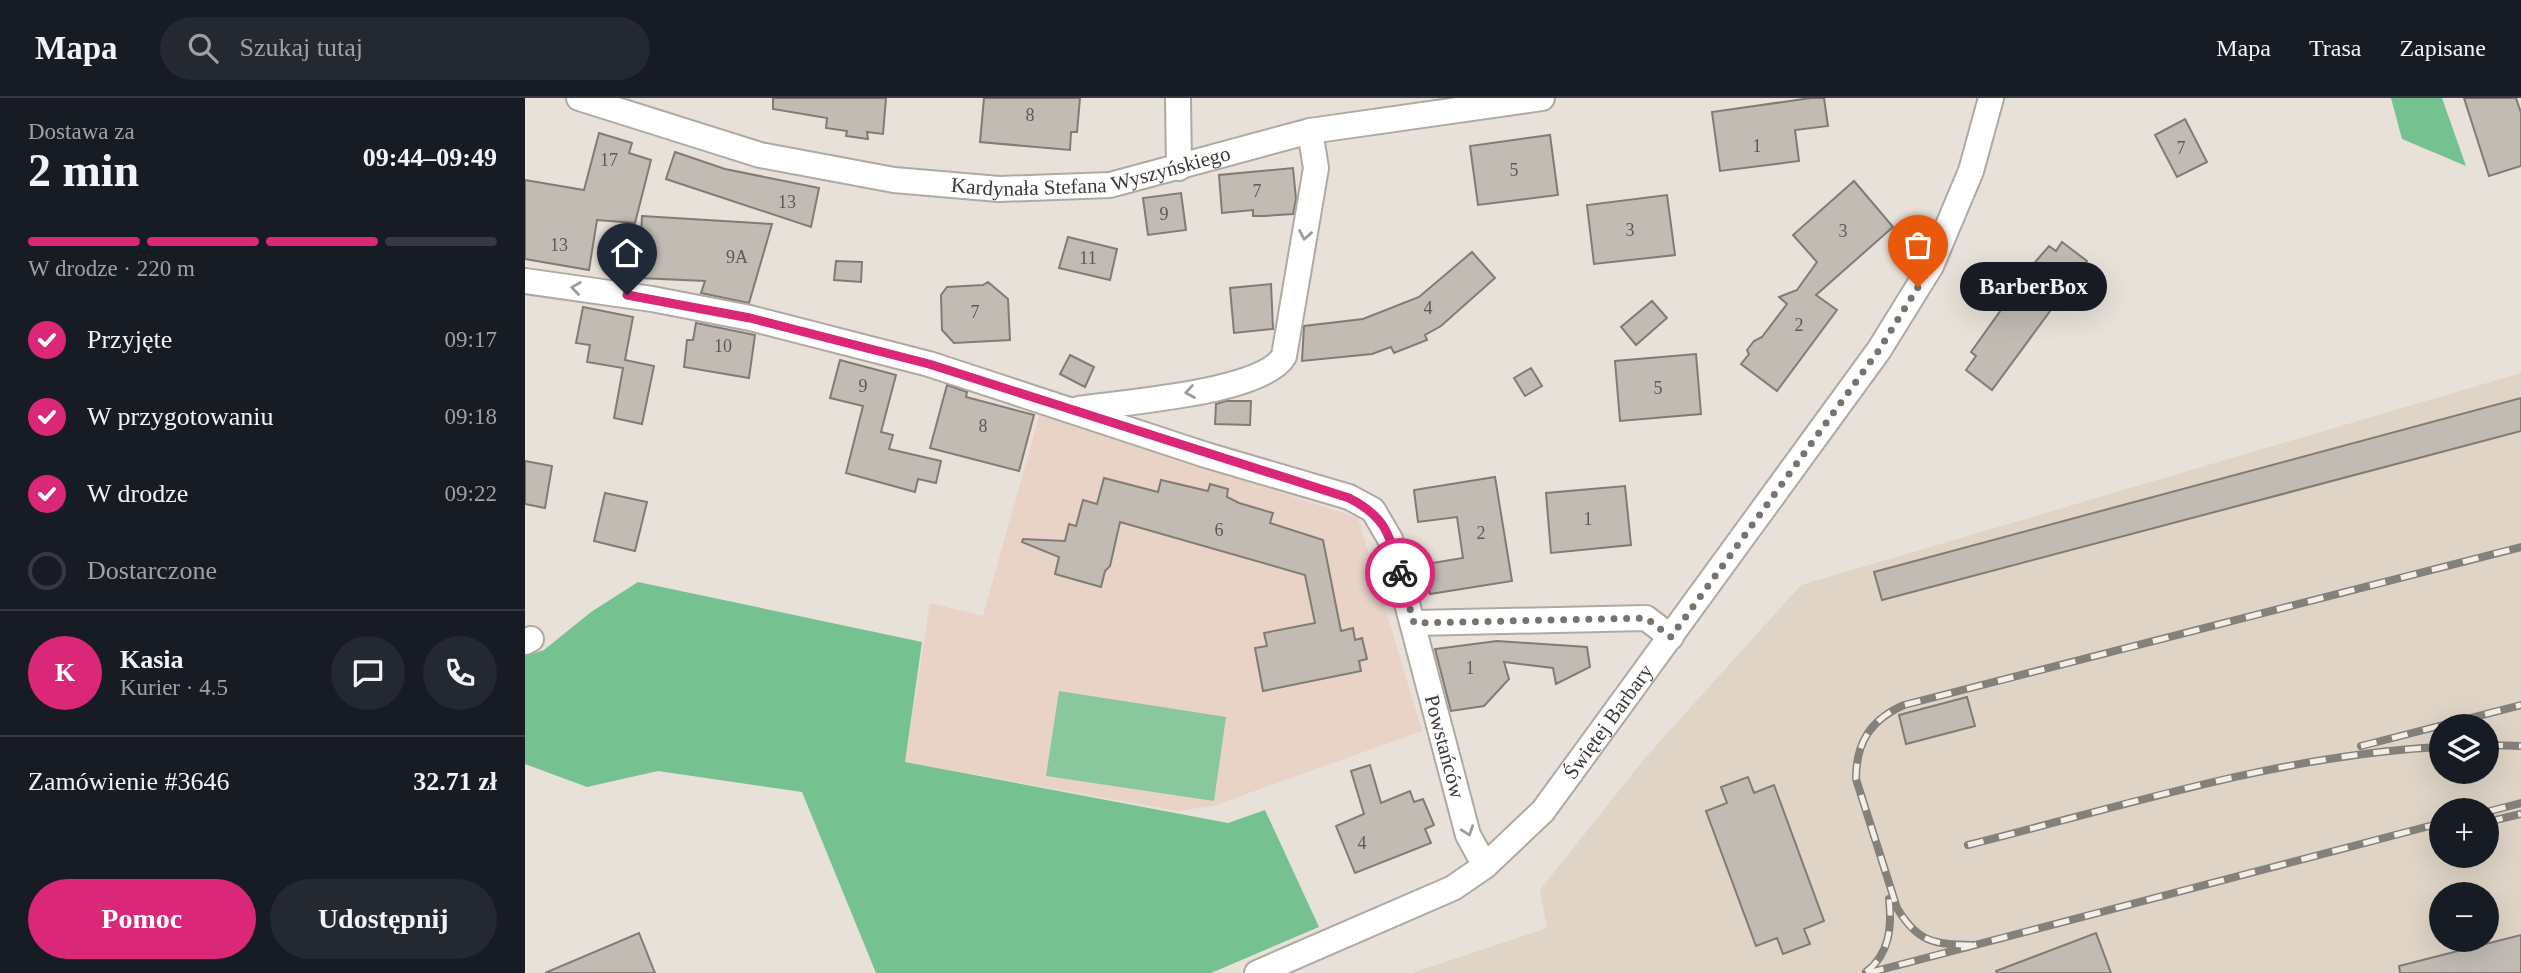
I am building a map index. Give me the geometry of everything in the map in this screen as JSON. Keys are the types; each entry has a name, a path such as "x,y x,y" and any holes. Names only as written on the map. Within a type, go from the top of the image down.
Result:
{"street":[{"name":"Kardynała Stefana Wyszyńskiego","path":"579,98 643,108 760,155 907,181 999,189 1109,185 1310,131 1542,98"},
{"path":"1178,98 1179,168"},
{"name":"Świętej Barbary","path":"1257,973 1453,888 1485,866 1543,811 1879,350 1931,266 1971,171 1991,98"},
{"path":"1071,410 1229,387 1264,375 1278,366 1284,356 1316,168 1310,131"},
{"name":"Powstańców","path":"525,281 652,299 750,318 929,364 1349,498 1373,510 1390,539 1468,835 1485,866"},
{"path":"1414,623 1646,618 1671,637"}],"shaded area":[{"path":"2521,373 2521,973 1412,973 1547,928 1540,890 1645,758 1801,585"},
{"path":"1040,413 1358,518 1422,731 1213,806 1178,811 905,762 930,603 983,616"}],"green space":[{"path":"2391,98 2442,98 2466,166 2402,139"},
{"path":"638,582 922,642 905,762 1228,823 1265,810 1319,927 1211,973 876,973 802,792 658,771 587,787 525,764 525,656 544,650 591,612"},
{"path":"1059,691 1226,717 1214,801 1046,776"}],"building":[{"path":"773,98 886,98 883,134 867,132 868,139 846,136 847,131 826,128 827,118 773,109"},
{"path":"984,98 1080,98 1077,132 1071,132 1070,150 980,142"},
{"path":"1824,98 1828,126 1795,130 1799,161 1720,171 1712,112"},
{"path":"2464,98 2516,98 2521,113 2521,166 2489,176"},
{"path":"2185,119 2207,162 2177,177 2155,135"},
{"path":"599,133 632,143 629,153 651,160 635,223 597,220 589,270 525,259 525,180 584,190"},
{"path":"1550,135 1558,195 1478,205 1470,146"},
{"path":"675,152 725,169 819,188 811,227 666,179"},
{"path":"1293,168 1296,199 1293,214 1253,216 1253,210 1222,213 1219,175"},
{"path":"1854,181 1893,227 1816,295 1837,310 1777,391 1741,364 1749,354 1747,350 1754,341 1762,337 1787,304 1779,297 1797,290 1817,262 1793,235"},
{"path":"1181,193 1186,230 1148,235 1143,198"},
{"path":"1667,195 1675,255 1594,264 1587,205"},
{"path":"642,216 772,224 749,303 701,293 705,281 639,278"},
{"path":"1068,237 1117,249 1110,280 1059,268"},
{"path":"2062,242 2087,261 1992,390 1966,370 1976,356 1971,352 2036,261 2049,246 2056,251"},
{"path":"1472,252 1495,278 1441,326 1425,335 1427,340 1394,353 1391,347 1372,354 1302,361 1304,326 1363,319 1419,297"},
{"path":"836,261 862,262 861,282 834,280"},
{"path":"988,282 1008,299 1010,340 954,343 942,330 941,295 947,287 983,285"},
{"path":"1271,284 1273,329 1234,333 1230,288"},
{"path":"1652,301 1667,318 1636,345 1621,327"},
{"path":"583,307 633,317 625,360 654,366 642,424 614,418 623,368 587,362 590,345 576,343"},
{"path":"696,323 755,335 749,378 684,367 687,340 693,340"},
{"path":"1696,354 1701,414 1620,421 1615,361"},
{"path":"1070,355 1094,367 1085,387 1060,374"},
{"path":"840,360 896,375 881,432 893,435 889,449 941,461 936,483 918,479 915,492 846,473 863,406 830,398"},
{"path":"1531,368 1542,386 1525,396 1514,378"},
{"path":"947,385 967,392 966,397 1034,415 1019,471 930,448"},
{"path":"2521,398 2521,431 1882,600 1874,572"},
{"path":"1226,401 1251,401 1250,425 1215,424 1216,404"},
{"path":"525,461 552,466 545,508 525,504"},
{"path":"1495,477 1512,581 1430,594 1426,564 1463,558 1457,517 1418,522 1414,490"},
{"path":"1104,478 1158,492 1161,480 1208,491 1210,484 1228,489 1227,497 1273,513 1270,523 1323,540 1341,631 1353,628 1355,640 1362,638 1367,659 1359,661 1361,671 1263,691 1255,648 1267,646 1264,633 1315,623 1305,575 1120,522 1110,566 1105,571 1101,587 1055,574 1059,557 1022,542 1023,539 1065,541 1069,524 1076,526 1083,500 1097,504"},
{"path":"1625,486 1631,545 1551,553 1546,493"},
{"path":"605,493 647,502 635,551 594,541"},
{"path":"1497,641 1587,647 1590,667 1556,684 1553,668 1504,662 1509,679 1484,706 1451,711 1435,649"},
{"path":"1967,697 1975,726 1906,744 1899,715"},
{"path":"1370,765 1381,803 1410,791 1414,802 1423,799 1434,825 1425,829 1431,843 1355,873 1336,826 1364,814 1351,771"},
{"path":"1748,777 1754,793 1774,785 1824,921 1804,929 1810,944 1783,954 1777,938 1756,946 1706,811 1727,803 1721,787"},
{"path":"639,933 655,973 545,973"},
{"path":"2096,933 2111,973 1996,971"},
{"path":"2521,935 2521,973 2400,973 2399,966 2454,952 2499,952 2499,941"}],"railway":[{"path":"1972,945 1947,944 1928,939 1912,928 1897,908 1856,779 1862,744 1867,734 1882,718 1904,705 2521,547"},
{"path":"2361,746 2521,705"},
{"path":"2499,745 2521,746"},
{"path":"1968,845 2262,771 2321,760 2429,748"},
{"path":"2499,809 2521,803"},
{"path":"2499,819 2521,814"},
{"path":"1868,973 2429,826"},
{"path":"1866,972 1880,957 1888,939 1889,899"}],"way so far":[{"path":"1400,573 1414,623 1646,618 1671,637 1879,350 1918,287"}],"place":[{"name":"BarberBox","path":"1918,287"}],"route":[{"path":"627,295 750,318 929,364 1206,455 1349,498 1373,510 1390,539 1400,573"}]}
